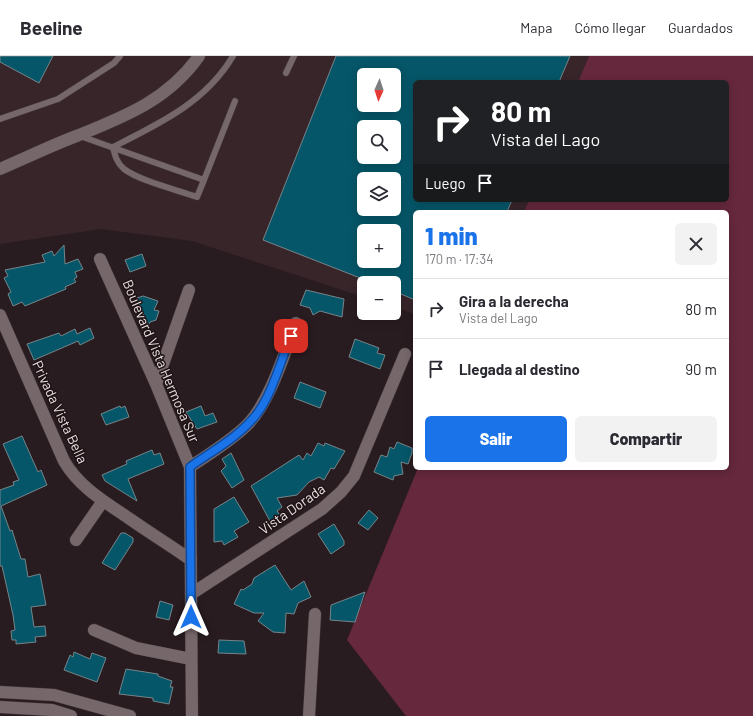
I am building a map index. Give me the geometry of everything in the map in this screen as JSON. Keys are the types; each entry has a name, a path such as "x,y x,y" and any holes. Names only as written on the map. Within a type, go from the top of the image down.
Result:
{"street":[{"path":"0,169 145,107 178,82 199,56"},
{"name":"Boulevard Vista Hermosa Sur","path":"100,259 156,384 190,467 192,716"},
{"path":"156,384 189,290"},
{"name":"Privada Vista Bella","path":"0,315 64,461 79,481 103,501 191,560"},
{"path":"190,467 237,434 257,414 265,399 296,323"},
{"name":"Vista Dorada","path":"191,594 322,509 341,492 354,476 405,354"},
{"path":"76,540 103,501"},
{"path":"309,716 315,614"},
{"path":"94,630 136,648 191,659"},
{"path":"0,692 54,695 109,713 130,716"},
{"path":"0,707 52,710 70,716"}],"lane":[{"path":"0,119 58,99 114,63 120,56"},
{"path":"113,147 165,121 186,108 217,79 233,56"},
{"path":"286,73 294,56"},
{"path":"113,147 115,158 124,169 197,197 235,101"},
{"path":"78,135 204,180"}],"shaded area":[{"path":"0,56 589,56 579,80 413,80 413,202 528,202 525,210 413,210 413,313 401,309 401,276 357,276 357,295 192,241 101,229 0,244"},
{"path":"589,56 753,56 753,716 406,716 347,640 417,470 729,470 729,210 525,210 528,202 729,202 729,80 579,80"}],"building":[{"path":"0,56 53,56 39,83 0,62"},
{"path":"336,56 570,56 560,80 413,80 413,202 511,202 508,210 413,210 413,299 401,294 401,276 357,277 263,240"},
{"path":"64,245 65,264 78,259 83,269 75,272 77,277 74,279 76,282 65,287 66,289 25,306 22,302 13,306 8,294 11,292 4,278 8,276 5,270 45,262 42,255 52,251 54,256"},
{"path":"142,254 146,266 130,272 125,260"},
{"path":"306,290 344,299 342,317 320,311 313,315 310,308 300,305"},
{"path":"143,296 158,301 154,310 159,311 156,320 150,322 148,326 137,298"},
{"path":"90,328 94,338 80,345 78,341 34,360 27,344 59,333 61,336 75,329 77,334"},
{"path":"355,339 379,348 377,353 385,355 380,369 349,357"},
{"path":"300,382 326,392 320,408 294,398"},
{"path":"120,406 121,408 125,406 129,417 106,425 101,414"},
{"path":"201,406 205,416 213,413 217,422 197,429 186,412"},
{"path":"22,436 38,472 41,470 47,485 1,506 10,531 12,530 21,559 25,559 28,577 40,574 46,605 31,607 34,627 45,626 46,636 35,637 36,642 16,644 16,640 12,640 11,631 15,630 13,615 2,566 0,566 0,490 14,485 13,482 19,480 3,444"},
{"path":"397,442 412,448 412,453 408,464 401,462 403,474 394,476 393,480 374,472 381,455 387,457 390,447 394,449"},
{"path":"318,443 324,446 325,443 345,451 334,469 331,468 324,480 319,477 309,482 297,495 277,498 282,507 277,511 280,515 270,521 251,486 299,455 303,460 307,453 311,456"},
{"path":"152,450 154,455 160,453 164,464 128,479 137,501 105,481 102,475 127,464 126,461"},
{"path":"231,453 244,480 232,488 221,471 226,466 222,459"},
{"path":"234,497 249,522 234,531 238,537 224,545 222,541 214,542 214,509"},
{"path":"369,510 378,518 368,530 358,523"},
{"path":"334,524 344,541 344,545 331,554 318,534"},
{"path":"121,533 125,533 133,538 133,542 115,570 102,563"},
{"path":"275,565 291,590 304,581 311,597 298,603 294,614 286,613 285,633 273,632 258,621 264,613 254,613 234,604 241,589 243,590 252,584 254,578"},
{"path":"365,592 355,622 330,620 331,605"},
{"path":"160,601 173,605 169,620 156,617"},
{"path":"219,640 244,641 246,654 218,653"},
{"path":"74,652 90,659 92,653 106,658 97,682 64,670 70,655 73,657"},
{"path":"126,669 158,674 158,676 172,681 170,687 173,687 169,704 153,701 153,698 119,694"}],"route":[{"path":"191,617 190,467 237,434 257,414 265,399 291,336"}]}
